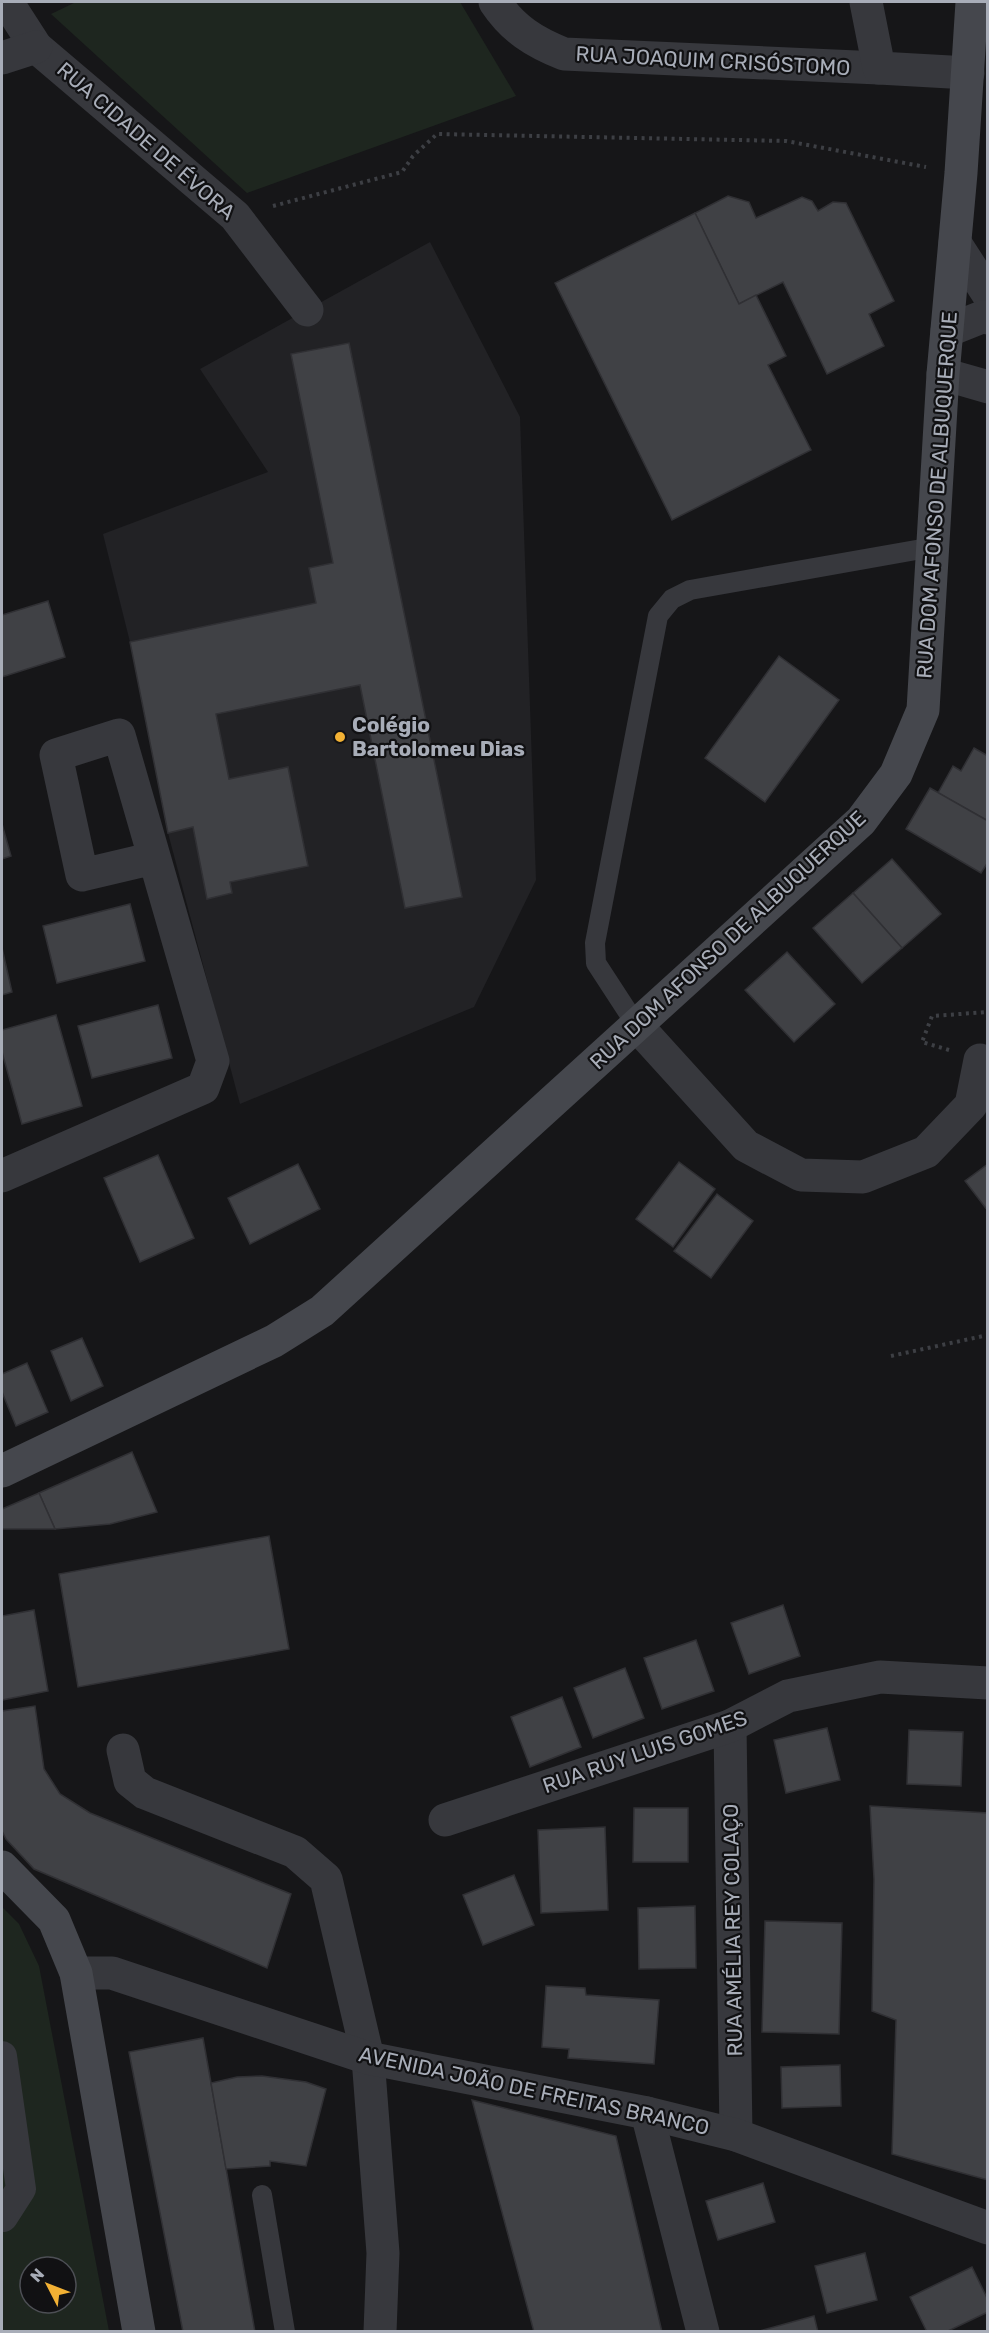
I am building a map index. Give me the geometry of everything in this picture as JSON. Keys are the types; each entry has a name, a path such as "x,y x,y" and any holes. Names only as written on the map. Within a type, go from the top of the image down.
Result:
{"main road":[{"name":"RUA DOM AFONSO DE ALBUQUERQUE","path":"2,1471 274,1341 322,1311 861,821 896,774 923,710 943,374 956,243 972,2"},
{"path":"2,1867 54,1920 75,1973 139,2331"}],"street":[{"name":"RUA CIDADE DE ÉVORA","path":"7,2 36,46 235,216 307,310"},
{"name":"RUA JOAQUIM CRISÓSTOMO","path":"495,2 504,15 536,43 564,54 968,74"},
{"path":"866,2 879,68"},
{"path":"2,58 36,46"},
{"path":"956,243 987,294"},
{"path":"947,331 982,317 987,318"},
{"path":"943,374 987,387"},
{"path":"2,1176 217,1082 213,1061 154,858"},
{"path":"637,1026 746,1146 801,1175 862,1177 926,1152 971,1105 980,1060"},
{"name":"RUA RUY LUIS GOMES","path":"445,1820 730,1726 788,1696 880,1677 987,1683"},
{"name":"RUA AMÉLIA REY COLAÇO","path":"730,1726 736,2135"},
{"path":"123,1750 130,1781 145,1793 295,1852 326,1879 368,2058 383,2253 380,2331"},
{"name":"AVENIDA JOÃO DE FREITAS BRANCO","path":"75,1973 112,1973 368,2058 647,2113 736,2135 987,2228"},
{"path":"2,2056 21,2189 3,2217"},
{"path":"647,2113 703,2331"}],"lane":[{"path":"637,1026 596,963 595,943 658,616 672,599 690,590 933,547"},
{"path":"262,2195 285,2331"}],"path":[{"path":"235,216 402,172 413,156 437,134 786,141 961,173"},
{"path":"980,1060 922,1042 932,1016 987,1012"},
{"path":"891,1356 987,1335"}],"shaded area":[{"path":"76,2 460,2 516,96 247,193 51,14"},
{"name":"Colégio Bartolomeu Dias","path":"430,242 520,417 536,880 474,1007 240,1104 168,833 130,642 103,534 268,472 200,369"},
{"path":"2,1907 19,1924 39,1966 109,2331 2,2331"}],"building":[{"path":"728,196 749,202 756,218 802,197 812,201 818,211 833,202 846,203 894,301 869,314 884,346 827,374 783,282 739,304 695,213"},
{"path":"695,213 739,304 756,295 786,356 768,365 811,450 672,520 555,283"},
{"path":"349,343 462,897 405,908 360,685 216,714 229,779 288,767 308,866 230,882 232,893 207,899 193,827 168,833 130,642 316,603 309,568 333,563 291,354"},
{"path":"48,601 65,657 2,677 2,615"},
{"path":"779,656 839,700 765,802 705,758"},
{"path":"974,748 988,756 988,821 938,793 953,766 961,771"},
{"path":"930,788 988,821 988,862 981,873 906,829"},
{"path":"2,824 11,856 2,859"},
{"path":"892,859 941,914 902,948 853,893"},
{"path":"853,893 902,948 862,983 813,928"},
{"path":"130,904 145,961 57,983 43,926"},
{"path":"2,948 12,992 2,995"},
{"path":"787,952 835,1004 794,1042 745,990"},
{"path":"158,1005 172,1058 92,1078 78,1026"},
{"path":"56,1015 82,1106 22,1124 2,1052 2,1030"},
{"path":"158,1155 194,1238 140,1262 104,1178"},
{"path":"679,1162 715,1189 673,1247 636,1219"},
{"path":"298,1164 320,1209 250,1244 228,1198"},
{"path":"988,1164 988,1211 965,1181"},
{"path":"717,1194 753,1221 711,1278 674,1251"},
{"path":"82,1338 103,1386 71,1401 51,1351"},
{"path":"27,1363 48,1412 16,1426 2,1392 2,1374"},
{"path":"132,1452 157,1512 110,1524 55,1529 39,1493"},
{"path":"39,1493 55,1529 2,1529 2,1509"},
{"path":"269,1536 289,1649 78,1687 59,1574"},
{"path":"783,1605 800,1656 749,1674 731,1623"},
{"path":"34,1610 48,1691 2,1700 2,1616"},
{"path":"696,1640 714,1691 662,1709 644,1658"},
{"path":"625,1668 644,1718 593,1738 574,1688"},
{"path":"562,1697 581,1747 530,1767 511,1717"},
{"path":"35,1706 44,1769 60,1794 90,1813 291,1894 267,1968 34,1869 6,1839 2,1831 2,1711"},
{"path":"827,1728 840,1780 786,1793 774,1740"},
{"path":"909,1730 963,1732 961,1786 907,1784"},
{"path":"870,1806 988,1813 988,2180 892,2154 896,2020 872,2011 874,1879"},
{"path":"634,1808 688,1808 688,1862 633,1862"},
{"path":"605,1827 608,1910 541,1913 538,1830"},
{"path":"514,1875 534,1925 483,1945 463,1895"},
{"path":"695,1906 696,1968 639,1969 638,1908"},
{"path":"765,1921 842,1923 839,2034 762,2032"},
{"path":"546,1986 585,1988 586,1995 659,2000 654,2064 568,2058 569,2049 542,2047"},
{"path":"203,2038 255,2332 183,2332 129,2052"},
{"path":"840,2065 841,2106 782,2108 781,2067"},
{"path":"262,2076 306,2082 326,2089 306,2166 270,2161 270,2166 226,2169 211,2083 237,2077"},
{"path":"472,2100 616,2136 662,2332 534,2332"},
{"path":"763,2183 775,2222 718,2240 706,2201"},
{"path":"865,2253 877,2300 827,2313 815,2266"},
{"path":"972,2267 988,2300 988,2312 946,2332 927,2332 910,2297"},
{"path":"814,2316 818,2332 756,2332"}],"place":[{"name":"Colégio Bartolomeu Dias","path":"340,737"}]}
